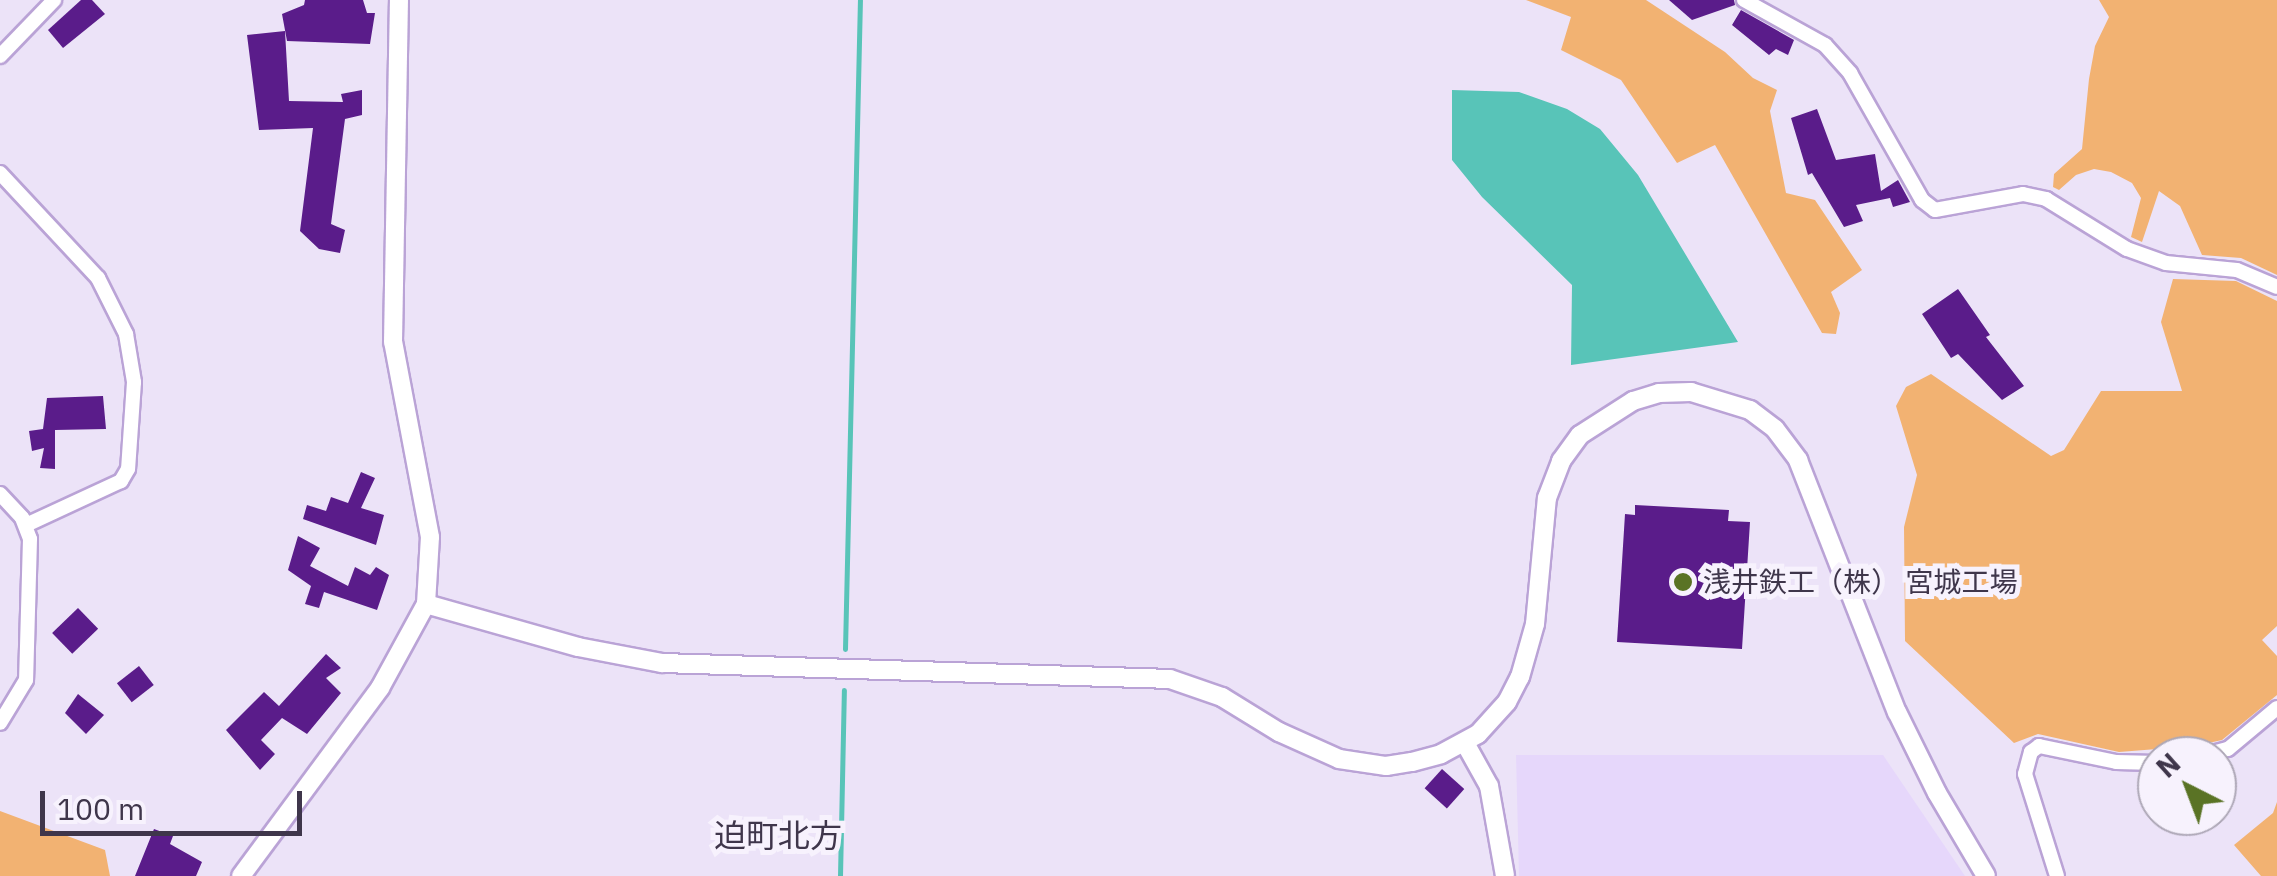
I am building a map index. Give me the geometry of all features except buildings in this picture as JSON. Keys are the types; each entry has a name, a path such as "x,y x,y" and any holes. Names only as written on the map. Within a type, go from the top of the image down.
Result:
{"street":[{"path":"0,56 54,0"},
{"path":"241,876 380,688 426,604 431,575 428,520 393,342 398,0"},
{"path":"1744,0 1825,46 1838,60 1880,122 1922,200 1935,210 2023,194 2034,196 2046,199 2127,249 2166,263 2237,270 2277,287"},
{"path":"0,172 98,278 126,334 134,382 128,469 121,481 26,525"},
{"path":"426,604 578,647 662,663 1170,679 1222,698 1317,751 1363,764 1412,762 1465,743 1490,722 1520,677 1535,624 1548,498 1561,462 1580,435 1606,414 1658,393 1691,392 1750,410 1775,429 1798,460 1897,712 1963,841 1986,876"},
{"path":"0,494 26,525 28,666 20,692 0,722"},
{"path":"2237,741 2277,708"},
{"path":"1465,743 1489,786 1505,876"},
{"path":"2057,876 2025,774 2031,752 2039,746 2137,763"}],"shaded area":[{"path":"1526,0 1646,0 1725,52 1753,78 1777,90 1770,111 1786,193 1815,200 1862,270 1831,292 1840,313 1836,334 1822,333 1715,145 1677,163 1621,80 1561,50 1571,17"},
{"path":"2099,0 2277,0 2277,275 2241,258 2202,255 2180,206 2159,191 2142,242 2131,237 2141,198 2132,183 2111,172 2094,169 2076,175 2059,190 2053,187 2054,174 2082,149 2095,46 2109,17"},
{"path":"1452,90 1519,92 1567,109 1600,129 1638,175 1738,342 1571,365 1572,285 1482,197 1452,160"},
{"path":"2173,279 2236,281 2277,301 2277,626 2262,640 2277,656 2277,695 2227,736 2137,736 2137,751 2119,752 2038,734 2014,743 1905,641 1904,527 1917,475 1896,406 1906,387 1931,374 2051,456 2064,450 2101,391 2182,391 2161,322"},
{"path":"1516,755 1883,755 1965,876 1519,876"},
{"path":"2277,802 2277,876 2261,876 2234,845 2273,813"},
{"path":"0,811 105,850 110,876 0,876"}],"waterway":[{"path":"845,649 860,0"},
{"path":"840,876 844,690"}],"place":[{"name":"浅井鉄工（株） 宮城工場","path":"1683,582"}],"district":[{"name":"迫町北方","path":"778,835"}]}
